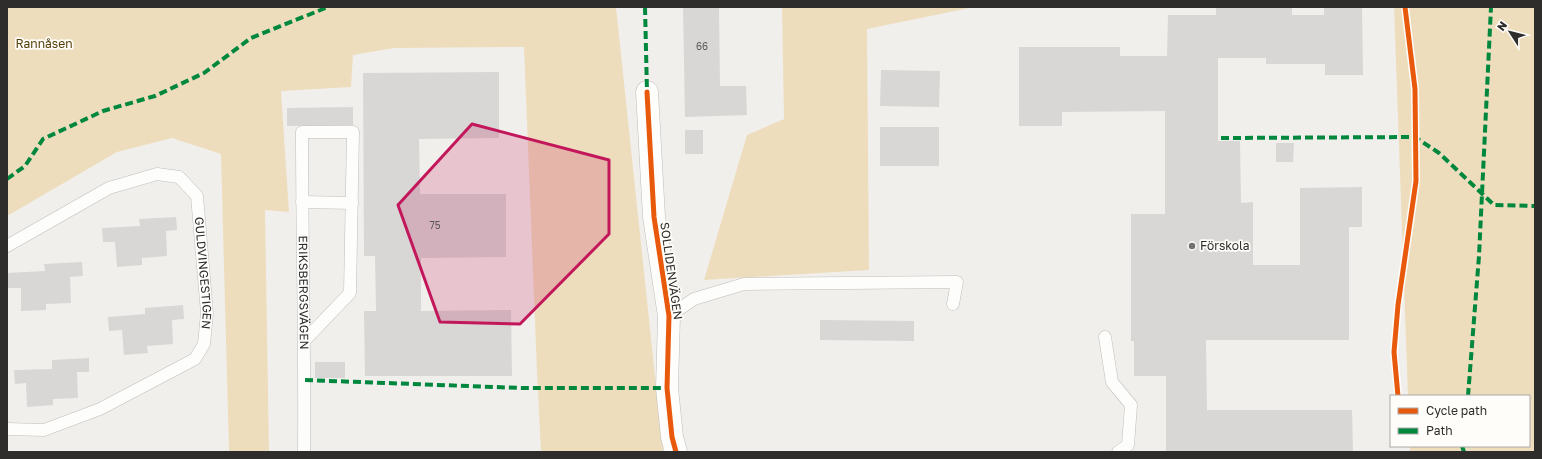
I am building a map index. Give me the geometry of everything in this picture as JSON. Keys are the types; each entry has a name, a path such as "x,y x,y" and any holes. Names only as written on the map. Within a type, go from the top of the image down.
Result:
{"street":[{"name":"SOLLIDENVÄGEN","path":"647,92 654,217 669,316 667,388 672,438 676,452"}],"lane":[{"name":"ERIKSBERGSVÄGEN","path":"304,452 302,132 353,132 352,203"},
{"name":"GULDVINGESTIGEN","path":"7,246 109,188 157,174 179,177 197,196 207,313 204,344 195,359 100,409 44,430 7,429"},
{"path":"302,202 352,203 350,293 304,341"},
{"path":"669,316 694,299 744,284 957,282 954,304"},
{"path":"1105,337 1112,382 1131,405 1128,445 1118,452"}],"highlighted area":[{"path":"472,124 609,160 609,234 520,324 440,322 398,205"}],"green space":[{"name":"Rannåsen","path":"7,7 616,7 663,452 541,452 524,47 394,48 353,55 351,87 281,91 289,212 265,210 269,452 229,452 221,154 172,138 117,152 7,216"},
{"path":"782,7 974,7 867,29 869,270 704,280 747,135 784,119"},
{"path":"1394,7 1535,7 1535,452 1410,452 1410,447 1530,447 1530,395 1408,395"}],"building":[{"path":"683,7 719,7 720,86 746,86 747,115 685,117"},
{"name":"Förskola","path":"1216,7 1292,7 1292,15 1324,15 1324,7 1362,7 1363,75 1325,75 1325,64 1266,64 1266,58 1218,58 1218,141 1240,141 1241,203 1253,202 1253,265 1300,265 1300,188 1362,187 1362,227 1349,227 1349,340 1206,340 1207,410 1352,410 1353,452 1166,452 1166,376 1134,376 1134,341 1131,341 1131,214 1165,214 1165,111 1062,112 1062,126 1019,126 1019,47 1120,47 1120,56 1167,56 1168,15 1216,15"},
{"path":"881,70 940,71 939,107 880,106"},
{"path":"499,72 499,138 419,139 420,194 506,194 506,257 421,258 421,311 511,310 512,376 365,376 364,311 376,311 375,256 364,256 363,73"},
{"path":"353,107 353,125 287,126 287,108"},
{"path":"880,127 939,127 939,166 880,166"},
{"path":"685,130 703,130 703,154 685,154"},
{"path":"1276,143 1294,143 1293,162 1276,162"},
{"path":"176,217 177,230 166,231 167,256 142,258 142,265 117,267 115,242 103,242 102,228 140,226 139,219"},
{"path":"82,262 83,276 70,277 71,303 46,304 46,310 21,311 21,288 8,288 7,273 45,271 44,264"},
{"path":"183,305 184,319 172,320 173,344 147,346 148,353 124,355 122,330 109,331 108,317 145,314 145,308"},
{"path":"820,320 914,321 914,341 820,340"},
{"path":"89,358 89,372 77,372 78,398 53,399 53,405 27,407 26,383 15,384 14,370 52,369 52,360"},
{"path":"315,362 345,362 345,378 315,378"}],"marked path":[{"path":"7,179 25,166 43,139 103,111 155,96 204,73 251,38 328,7"},
{"path":"645,7 647,92"},
{"path":"1468,395 1479,256 1491,7"},
{"path":"1221,138 1415,137 1439,153 1494,205 1535,206"},
{"path":"305,380 521,388 667,388"},
{"path":"1462,447 1464,452"}],"cycle path":[{"path":"1398,395 1394,352 1398,305 1416,181 1415,89 1405,7"},
{"path":"647,92 654,217 669,316 667,388 672,437 676,452"}],"place":[{"name":"Förskola","path":"1192,246"}]}
